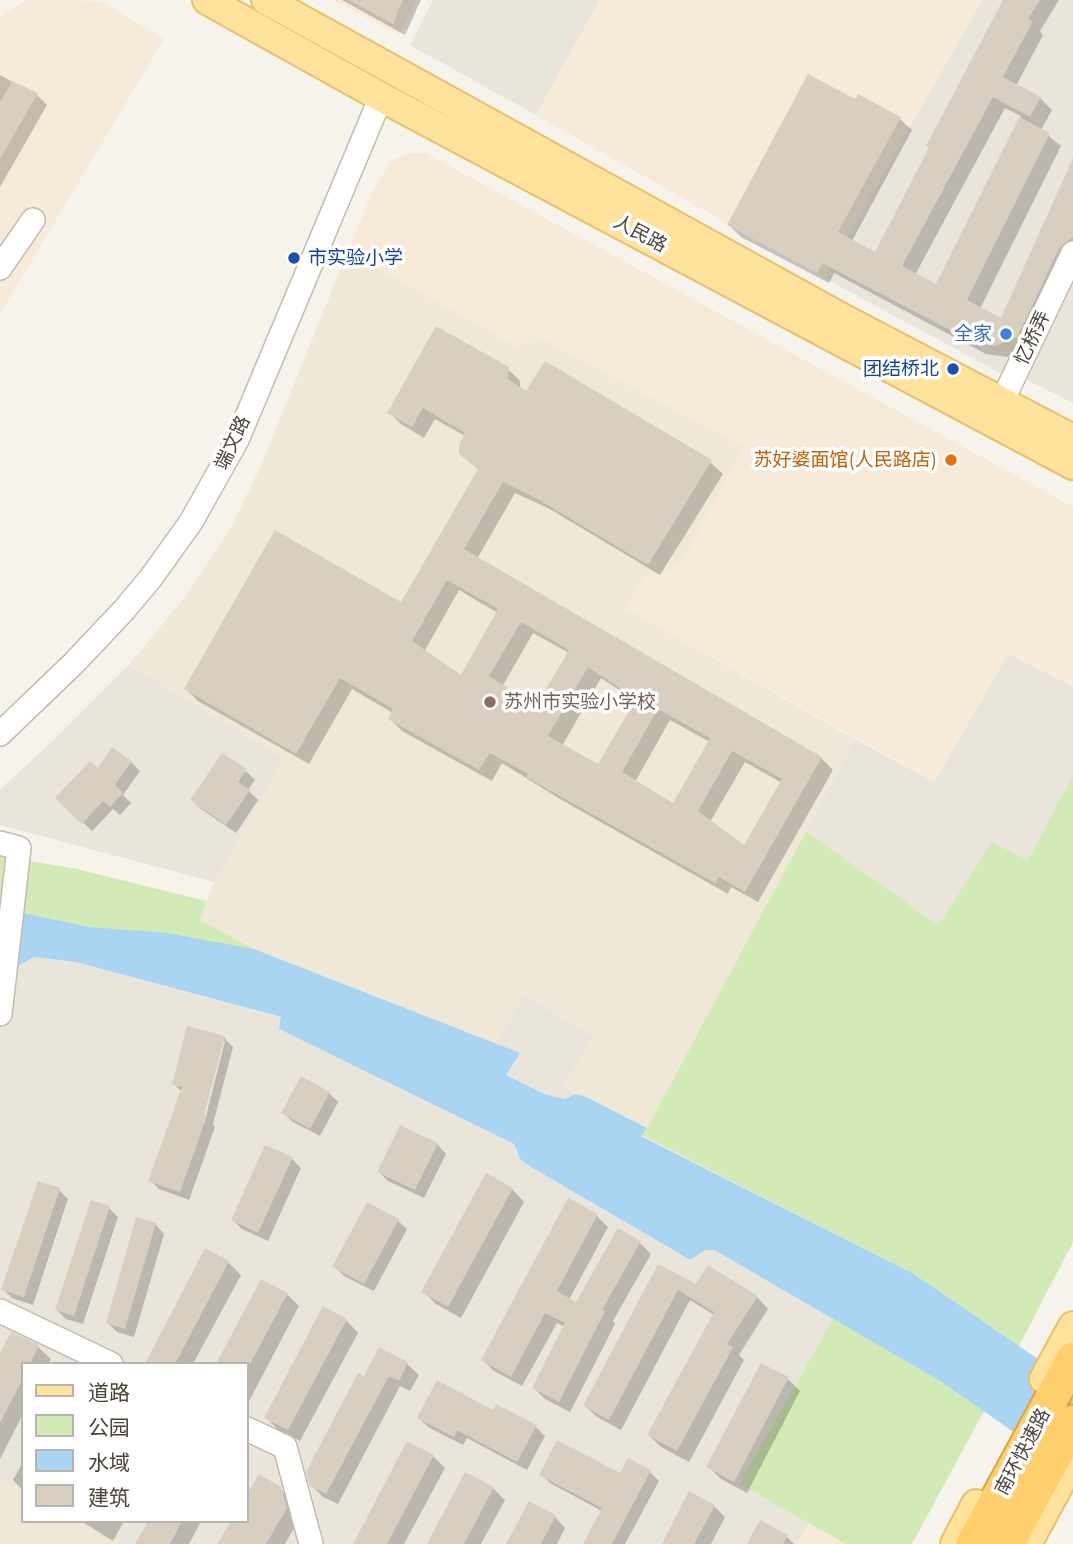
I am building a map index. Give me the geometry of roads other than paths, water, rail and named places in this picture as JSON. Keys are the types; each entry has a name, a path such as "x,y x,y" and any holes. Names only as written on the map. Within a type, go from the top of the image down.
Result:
{"highway":[{"name":"南环快速路","path":"973,1544 1066,1356"},
{"name":"南环快速路","path":"1007,1544 1073,1422"}],"main road":[{"name":"人民路","path":"207,0 381,97 998,412 1073,439"},
{"name":"人民路","path":"266,0 832,313 998,412 1073,465"},
{"path":"955,1544 1007,1447 1066,1356 1073,1326"},
{"path":"1027,1544 1067,1470"}],"street":[{"name":"端文路","path":"0,734 74,663 124,610 191,522 237,440 381,97"},
{"path":"0,268 33,220"},
{"name":"忆桥弄","path":"998,412 1073,253"},
{"path":"0,1014 14,888 10,846"},
{"path":"0,1311 107,1362"},
{"path":"248,1429 285,1447 311,1544"}],"water":[{"path":"0,908 90,927 167,933 254,949 520,1053 506,1075 544,1094 565,1099 576,1094 586,1097 647,1128 641,1136 914,1274 1073,1383 1073,1473 940,1381 714,1250 705,1250 690,1260 531,1167 520,1159 514,1144 279,1029 281,1017 76,962 34,957 0,976"}],"place":[{"name":"市实验小学","path":"294,258"},
{"name":"全家","path":"1006,334"},
{"name":"团结桥北","path":"953,369"},
{"name":"苏好婆面馆(人民路店)","path":"951,460"},
{"name":"苏州市实验小学校","path":"490,702"}]}
